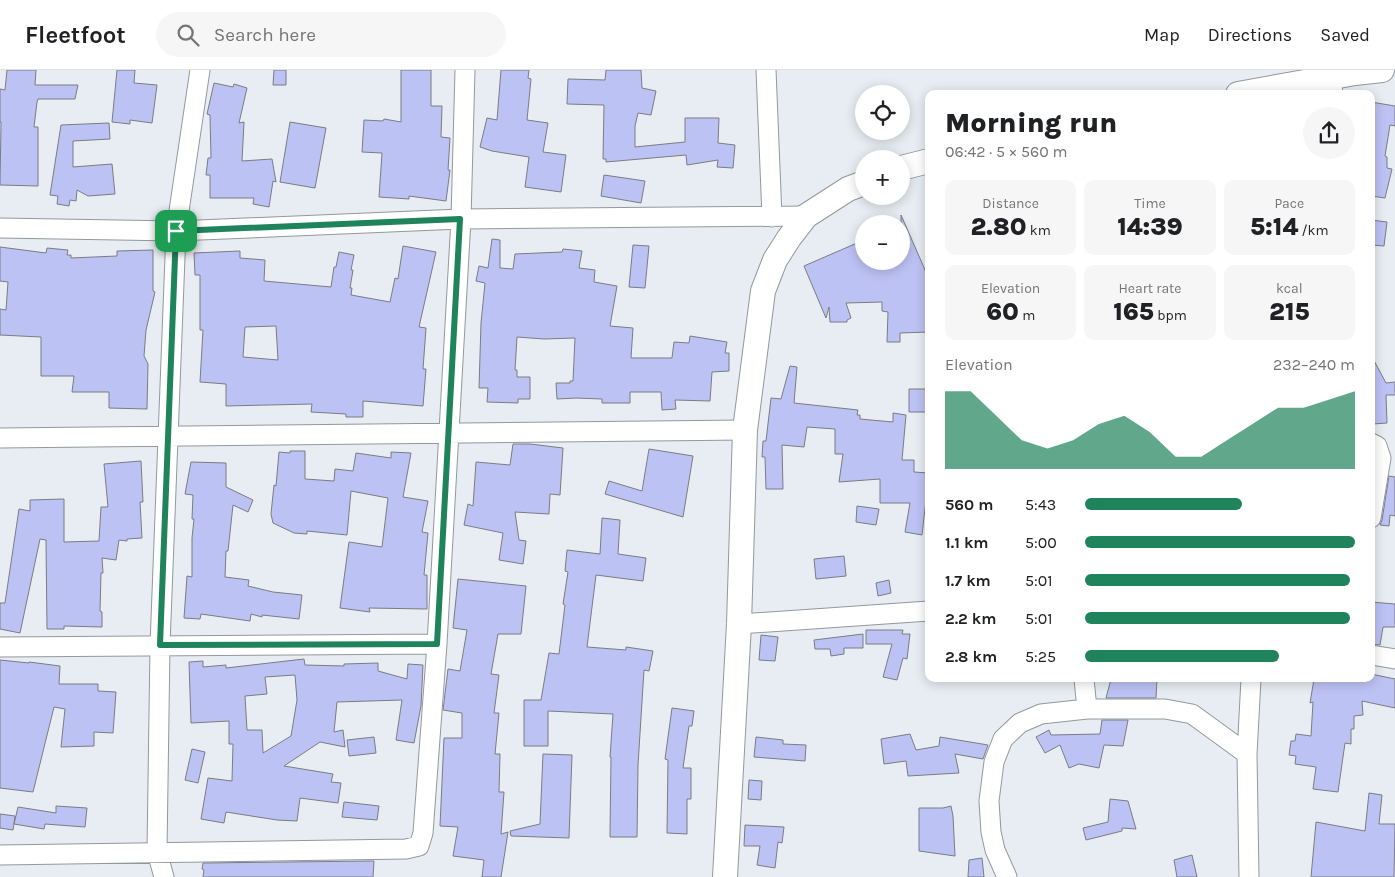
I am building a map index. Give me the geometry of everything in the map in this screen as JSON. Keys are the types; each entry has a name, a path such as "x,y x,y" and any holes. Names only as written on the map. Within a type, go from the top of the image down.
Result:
{"street":[{"path":"164,877 157,852 160,645 176,231 200,70"},
{"path":"0,855 406,849 419,846 423,833 437,644 460,219 466,70"},
{"path":"766,70 772,216"},
{"path":"1265,90 1382,70"},
{"path":"910,166 925,162"},
{"path":"725,877 746,430 763,291 775,260 806,216 855,186"},
{"path":"0,228 176,231 460,219 806,216"},
{"path":"0,438 746,430"},
{"path":"1375,445 1381,458 1375,494"},
{"path":"738,624 925,611"},
{"path":"0,647 437,644"},
{"path":"1375,656 1395,658"},
{"path":"1084,682 1087,709"},
{"path":"1249,877 1247,754 1251,682"},
{"path":"1007,877 995,850 991,832 990,801 994,762 1003,738 1020,723 1041,714 1087,709 1165,709 1192,714 1247,754"}],"building":[{"path":"7,70 36,70 35,85 78,85 75,99 38,99 34,127 38,127 38,186 0,185 0,89 5,90"},
{"path":"117,70 135,70 134,83 157,85 152,123 130,120 130,124 112,122"},
{"path":"274,70 286,70 286,85 273,85"},
{"path":"401,70 431,70 431,106 442,106 441,137 450,138 448,170 450,170 446,201 409,196 409,199 379,197 382,153 362,152 364,120 383,121 384,119 401,122"},
{"path":"501,70 529,70 528,78 531,79 527,120 548,123 543,152 566,155 561,192 525,187 529,157 492,151 480,147 487,118 497,120"},
{"path":"606,70 641,70 642,88 656,91 651,115 638,113 635,126 635,147 685,142 685,118 719,118 718,143 735,145 733,168 717,167 718,160 687,165 686,155 606,162 606,159 603,159 604,105 567,104 568,79 605,80"},
{"path":"214,83 233,87 234,84 247,88 239,123 244,122 242,161 272,159 276,182 273,181 269,207 253,204 254,198 210,198 210,175 206,175 208,158 211,158 210,115 207,114"},
{"path":"1375,103 1395,106 1395,126 1390,125 1385,156 1387,157 1387,168 1392,169 1385,198 1375,197"},
{"path":"290,122 326,128 315,188 280,182"},
{"path":"109,123 110,139 73,141 73,167 112,164 115,194 88,196 77,190 76,201 70,200 69,206 57,204 58,196 50,195 61,125"},
{"path":"604,175 645,181 641,203 601,196"},
{"path":"1375,220 1387,222 1384,246 1375,245"},
{"path":"910,236 925,270 925,332 900,333 900,342 887,342 888,312 882,311 882,302 846,303 851,318 847,322 830,322 829,307 826,318 804,266 855,244 855,270 910,270"},
{"path":"492,239 500,240 500,268 513,269 515,254 562,252 563,249 582,251 579,268 595,270 594,282 617,286 610,326 633,328 631,358 672,358 674,342 689,343 690,336 727,342 725,353 729,353 729,371 712,372 710,401 675,400 676,409 662,410 661,392 630,392 630,403 602,403 602,399 557,399 556,383 570,383 570,381 573,381 575,338 544,339 517,337 515,370 517,370 517,377 530,377 530,399 518,399 518,403 487,402 488,388 479,388 481,323 485,283 476,281 479,266 488,268"},
{"path":"633,245 649,246 645,288 629,287"},
{"path":"403,246 436,252 419,327 426,328 423,369 426,369 423,406 363,401 363,417 346,417 346,414 311,412 312,404 226,406 226,384 200,382 203,330 200,330 200,275 195,275 194,253 240,251 240,258 265,260 264,281 331,287 334,267 336,267 339,252 354,255 351,270 353,270 350,288 352,288 351,295 390,302 395,278 398,279","holes":["276,326 278,360 243,357 245,327"]},
{"path":"0,247 46,253 47,248 68,250 67,255 71,255 71,258 117,256 117,251 153,250 153,291 155,292 146,330 144,356 148,364 147,409 109,408 109,392 72,392 74,376 41,376 41,337 0,335 0,309 6,310 8,282 0,281"},
{"path":"1375,362 1386,383 1395,382 1395,395 1386,395 1387,423 1375,424"},
{"path":"790,366 797,367 794,403 858,410 857,415 860,415 860,419 893,422 893,413 906,415 902,460 914,460 914,472 925,473 925,508 922,535 905,532 910,503 880,503 880,479 839,482 843,454 835,454 835,429 807,427 804,447 782,445 783,489 766,489 765,457 762,457 763,441 766,441 771,398 781,399"},
{"path":"909,389 925,389 925,412 909,412"},
{"path":"513,444 563,448 560,495 550,494 549,514 515,512 519,540 526,541 523,564 499,560 503,533 464,525 468,504 473,506 476,462 510,465"},
{"path":"649,449 693,456 683,517 605,494 609,481 642,491"},
{"path":"290,451 305,451 305,479 334,481 335,469 353,471 356,453 391,458 391,452 411,453 403,497 428,501 422,532 428,533 424,575 427,575 427,609 369,608 370,612 340,608 349,542 382,547 388,498 351,491 347,535 307,531 307,534 294,533 273,523 271,514 279,452 290,453"},
{"path":"141,461 143,502 140,502 142,538 127,539 127,541 119,540 116,560 102,558 103,573 101,573 100,611 102,612 102,627 64,626 64,629 47,629 46,540 40,539 20,633 0,629 0,603 5,603 19,509 30,511 30,500 64,499 64,542 99,541 101,507 108,507 104,464"},
{"path":"191,462 226,463 226,487 253,500 248,512 233,505 228,551 226,551 225,577 249,580 248,586 273,592 302,595 299,619 262,615 262,617 251,614 250,621 201,614 200,619 184,618 187,576 192,577 193,495 185,494"},
{"path":"1389,476 1395,477 1395,516 1390,515 1389,526 1380,525"},
{"path":"857,506 879,509 876,525 856,522"},
{"path":"602,518 620,520 618,554 646,558 643,581 596,575 587,647 626,650 626,647 653,651 649,671 644,670 638,765 637,837 610,837 610,757 613,714 548,711 548,746 524,746 524,700 541,700 549,653 559,654 568,572 565,571 567,550 600,554"},
{"path":"844,556 846,576 816,579 814,559"},
{"path":"458,579 526,586 521,634 498,634 491,674 499,675 494,713 499,713 495,754 500,754 499,792 504,792 501,834 508,832 501,877 482,877 484,860 453,856 458,827 440,826 444,738 462,738 462,713 443,710 448,669 460,671 467,630 453,628"},
{"path":"889,580 891,593 878,596 876,583"},
{"path":"1375,602 1395,604 1395,627 1383,627 1380,645 1375,644"},
{"path":"866,630 903,630 902,634 910,634 907,659 903,658 897,680 883,677 892,644 866,644"},
{"path":"863,634 863,648 844,648 844,654 831,656 830,649 815,649 814,640"},
{"path":"761,635 778,637 775,661 759,660"},
{"path":"304,659 305,665 344,666 344,664 378,663 378,671 407,679 408,664 423,665 421,706 414,743 396,740 402,700 337,702 334,732 343,730 345,747 320,742 284,766 333,774 331,782 341,783 338,803 300,798 297,821 277,820 226,812 224,823 201,819 208,778 232,781 233,744 229,744 229,721 191,723 189,662 203,661 203,667 226,665 226,668","holes":["295,675 297,700 291,736 263,753 262,730 247,730 245,696 267,694 265,677"]},
{"path":"0,660 60,666 59,684 98,684 98,691 116,692 113,733 94,732 94,746 61,747 65,709 54,707 33,792 0,788"},
{"path":"1375,675 1395,679 1395,708 1362,701 1363,715 1354,716 1354,729 1351,729 1351,744 1345,743 1338,792 1313,789 1316,767 1295,764 1296,756 1289,755 1291,741 1295,741 1296,734 1311,736 1313,702 1310,703 1314,682 1375,682"},
{"path":"1110,682 1157,682 1156,698 1106,698"},
{"path":"672,708 694,711 692,726 689,726 683,768 691,768 691,799 687,799 687,834 667,833 668,760 665,759"},
{"path":"1102,720 1128,720 1123,746 1104,745 1099,768 1079,764 1069,768 1060,745 1045,753 1036,737 1049,730 1051,735 1100,734"},
{"path":"910,734 916,750 939,746 940,737 988,745 983,759 955,754 959,773 908,776 906,761 884,764 881,739"},
{"path":"374,737 376,753 349,756 347,740"},
{"path":"756,737 783,740 783,744 806,745 805,761 754,757"},
{"path":"192,749 205,752 198,783 185,780"},
{"path":"543,754 572,755 569,838 511,836 510,831 540,824"},
{"path":"749,780 762,781 761,800 748,799"},
{"path":"1369,793 1382,795 1379,824 1395,824 1394,877 1311,877 1316,822 1365,831"},
{"path":"1110,799 1128,801 1136,829 1122,828 1122,831 1086,840 1083,828 1108,822"},
{"path":"344,802 379,806 377,820 342,817"},
{"path":"56,806 87,808 85,827 45,824 44,829 14,824 18,807 56,813"},
{"path":"951,806 955,856 919,851 919,808"},
{"path":"0,814 15,816 13,830 0,828"},
{"path":"745,825 784,827 782,843 778,842 775,868 757,865 760,846 744,846"},
{"path":"1192,855 1197,877 1177,877 1174,860"},
{"path":"982,858 984,877 968,877 969,860"},
{"path":"374,861 373,877 203,877 204,870 202,869 203,863"}],"route":[{"path":"460,219 437,644 160,645 176,231 460,219"}]}
